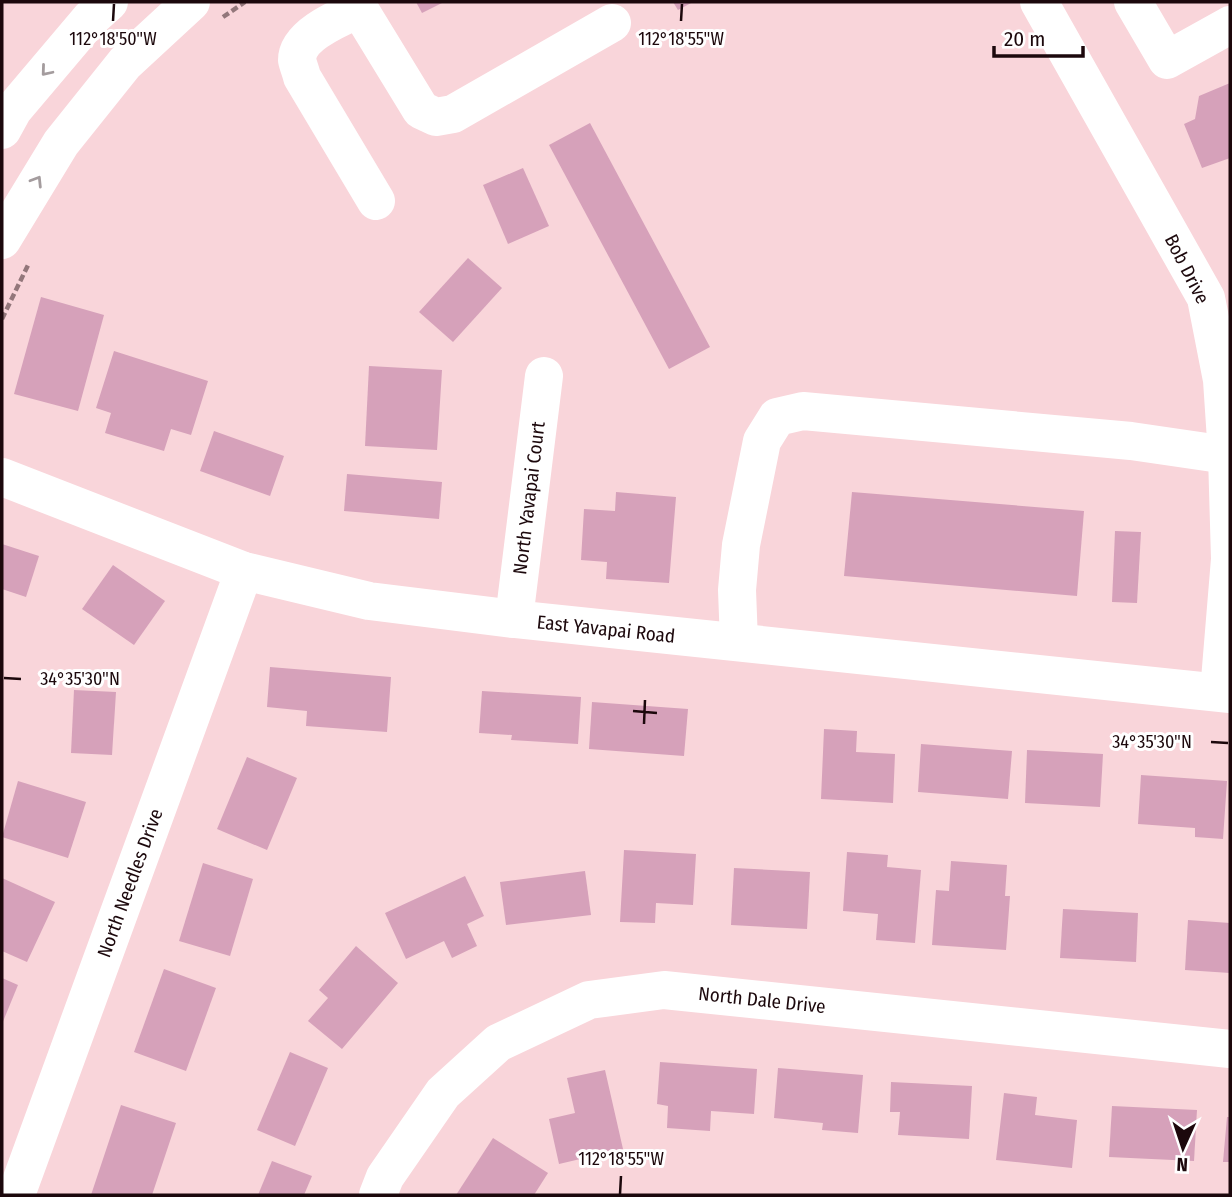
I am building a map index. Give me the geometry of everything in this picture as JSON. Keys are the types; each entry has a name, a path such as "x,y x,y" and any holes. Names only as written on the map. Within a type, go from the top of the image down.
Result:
{"street":[{"name":"Bob Drive","path":"1039,2 1206,299 1226,380 1230,559 1225,693"},
{"path":"1133,2 1167,60 1230,24"},
{"path":"376,201 302,76 297,60 303,43 327,24 357,6 421,110 436,117 453,114 612,23"},
{"path":"2,130 13,110 92,7"},
{"path":"17,249 61,142 125,63 203,12"},
{"name":"North Yavapai Court","path":"514,619 544,376"},
{"path":"739,642 737,590 741,545 762,441 776,417 803,411 1131,441 1227,455"},
{"name":"East Yavapai Road","path":"2,477 244,572 369,601 514,619 1225,693"},
{"name":"North Needles Drive","path":"16,1195 244,572"},
{"name":"North Dale Drive","path":"378,1195 385,1177 443,1093 498,1043 589,1000 664,990 1230,1049"}],"path":[{"path":"203,12 246,2"},
{"path":"2,319 17,249"}],"building":[{"path":"416,2 444,2 422,13"},
{"path":"673,2 693,2 678,10"},
{"path":"1230,83 1230,158 1202,168 1184,124 1195,119 1199,96"},
{"path":"590,123 710,347 669,369 549,145"},
{"path":"523,168 549,226 508,244 483,185"},
{"path":"468,258 502,288 453,342 419,312"},
{"path":"41,297 104,315 78,411 14,394"},
{"path":"114,351 208,381 191,435 171,429 164,451 105,433 111,413 96,408"},
{"path":"369,366 442,370 437,450 365,446"},
{"path":"214,431 284,456 270,496 200,471"},
{"path":"347,474 442,482 439,519 344,511"},
{"path":"616,492 676,497 669,583 606,579 607,562 581,560 584,509 615,511"},
{"path":"852,492 1084,511 1077,596 844,576"},
{"path":"1115,531 1141,532 1137,603 1112,602"},
{"path":"2,544 39,556 26,597 2,589"},
{"path":"113,565 165,601 134,645 82,609"},
{"path":"270,667 391,677 387,732 306,726 307,711 267,707"},
{"path":"74,690 116,692 112,755 71,753"},
{"path":"482,691 581,697 578,744 511,740 512,735 479,733"},
{"path":"592,702 688,709 684,756 589,749"},
{"path":"824,729 857,731 856,752 895,754 893,803 821,799"},
{"path":"921,744 1012,751 1008,799 918,792"},
{"path":"1027,750 1103,754 1100,807 1025,803"},
{"path":"247,757 297,778 267,850 217,829"},
{"path":"1141,775 1227,781 1223,839 1195,837 1195,828 1138,824"},
{"path":"18,781 86,802 68,858 2,837"},
{"path":"624,850 696,854 693,905 656,903 655,923 620,922"},
{"path":"847,852 888,855 887,867 921,870 915,943 876,940 878,914 843,911"},
{"path":"951,861 1007,865 1005,896 1010,896 1006,950 932,945 936,890 949,891"},
{"path":"203,863 253,879 230,956 179,941"},
{"path":"734,868 810,872 807,929 731,925"},
{"path":"585,871 591,915 506,925 500,882"},
{"path":"465,876 484,916 467,924 477,946 452,958 444,941 406,959 385,913"},
{"path":"2,878 55,902 27,962 2,951"},
{"path":"1063,909 1138,913 1136,962 1060,958"},
{"path":"1188,920 1230,923 1230,973 1185,970"},
{"path":"356,946 398,983 342,1049 308,1021 328,998 319,990"},
{"path":"164,969 216,988 186,1071 134,1052"},
{"path":"2,978 18,985 2,1024"},
{"path":"290,1052 328,1068 295,1146 257,1130"},
{"path":"660,1062 757,1069 754,1114 711,1111 710,1131 667,1128 668,1106 657,1104"},
{"path":"778,1068 863,1075 858,1133 822,1130 823,1123 774,1118"},
{"path":"605,1070 623,1149 559,1164 549,1119 575,1113 567,1078"},
{"path":"891,1082 972,1086 969,1139 898,1135 900,1112 890,1112"},
{"path":"1004,1093 1037,1097 1035,1115 1077,1120 1072,1168 996,1160"},
{"path":"121,1105 176,1123 152,1195 91,1195"},
{"path":"1112,1106 1197,1110 1194,1161 1109,1157"},
{"path":"1227,1117 1230,1117 1230,1162 1223,1162"},
{"path":"493,1138 548,1173 534,1195 456,1195"},
{"path":"272,1161 312,1176 304,1195 258,1195"}]}
